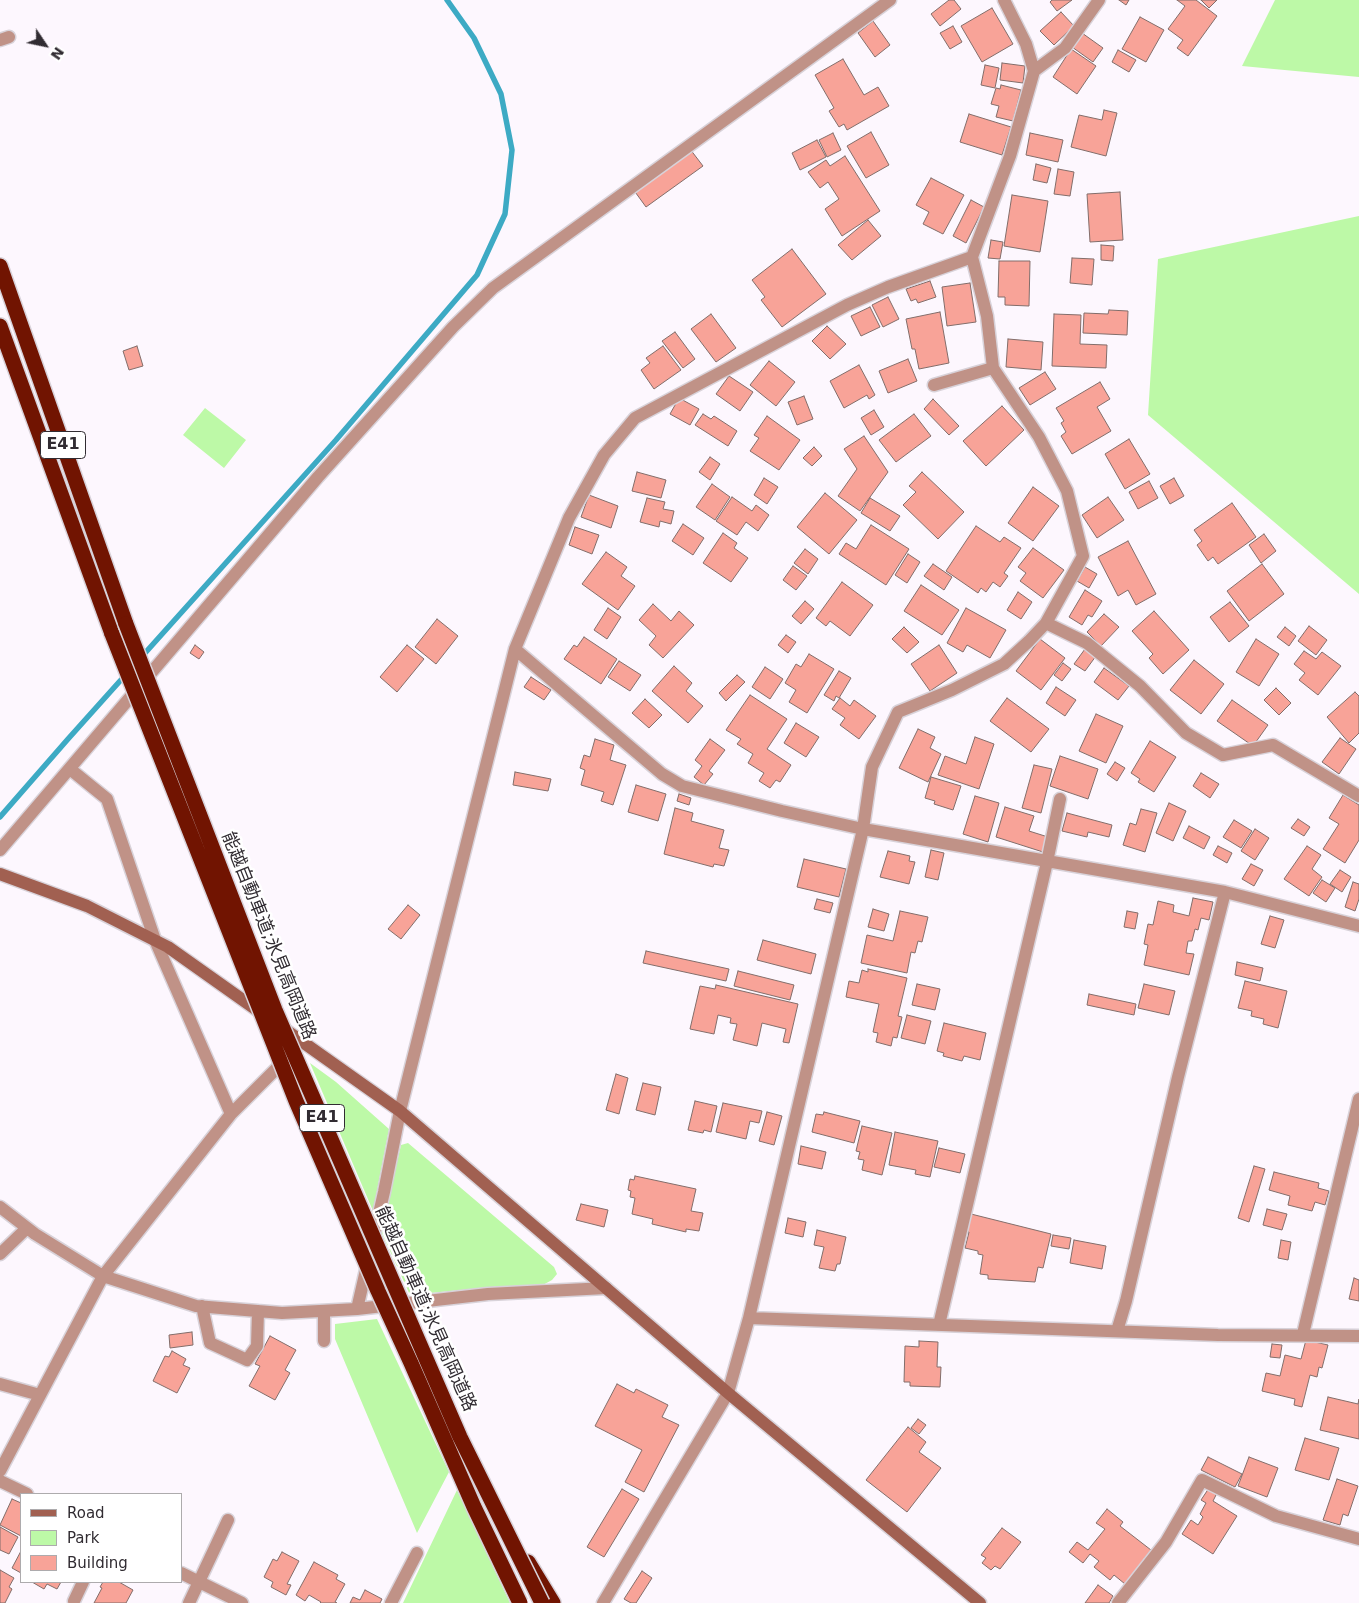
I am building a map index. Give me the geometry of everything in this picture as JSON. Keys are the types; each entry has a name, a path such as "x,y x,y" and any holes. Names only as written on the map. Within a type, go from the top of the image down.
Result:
{"highway":[{"name":"能越自動車道;氷見高岡道路","path":"0,266 126,624 275,1010 460,1437 542,1603"},
{"name":"能越自動車道;氷見高岡道路","path":"0,326 112,634 296,1101 474,1507 520,1603"},
{"path":"494,1505 553,1603"}],"street":[{"path":"0,850 318,477 453,327 493,288 890,0"},
{"path":"603,1603 728,1393 749,1318 863,829 872,767 898,712 952,690 1004,664 1046,622 1084,556 1067,491 1039,437 993,368 987,316 972,256 1010,156 1034,71 1026,44 1004,0"},
{"path":"1034,71 1065,48 1099,0"},
{"path":"357,1309 384,1192 400,1111 515,649 569,518 604,455 635,418 847,305 888,287 972,256"},
{"path":"934,385 993,368"},
{"path":"1046,622 1087,643 1140,686 1186,733 1223,755 1273,745 1359,796"},
{"path":"515,649 662,774 682,786 863,829 1225,892 1359,926"},
{"path":"70,770 107,799 155,940 231,1114"},
{"path":"939,1325 1060,799"},
{"path":"0,874 87,906 168,946 400,1111 728,1393 980,1603"},
{"path":"1117,1331 1126,1301 1178,1077 1225,892"},
{"path":"0,1471 103,1276 231,1114 302,1042"},
{"path":"1303,1334 1359,1099"},
{"path":"0,1207 27,1228 103,1276 202,1306 282,1313 357,1309 488,1294 606,1288"},
{"path":"0,1254 27,1228"},
{"path":"202,1306 210,1343 248,1360 257,1346 258,1311"},
{"path":"324,1311 324,1341"},
{"path":"749,1318 1218,1335 1303,1334 1359,1336"},
{"path":"0,1384 40,1395"},
{"path":"1118,1603 1166,1542 1202,1480 1276,1516 1359,1539"},
{"path":"0,1481 25,1493"},
{"path":"189,1603 228,1520"},
{"path":"391,1603 417,1553"},
{"path":"182,1574 242,1603"},
{"path":"74,1601 83,1583"}],"green space":[{"path":"1275,0 1359,0 1359,77 1242,66"},
{"path":"1359,216 1359,594 1148,415 1158,259"},
{"path":"205,408 246,440 224,468 183,435"},
{"path":"310,1063 336,1082 389,1129 373,1211"},
{"path":"408,1143 554,1267 557,1274 552,1280 541,1286 502,1286 410,1295 381,1231 401,1145"},
{"path":"377,1319 449,1472 417,1533 335,1339 335,1324"},
{"path":"457,1490 510,1603 403,1603"}],"building":[{"path":"949,0 954,0 961,9 940,26 931,14"},
{"path":"1052,0 1072,0 1057,11 1050,2"},
{"path":"1119,0 1129,0 1126,5"},
{"path":"1177,0 1196,0 1217,16 1188,56 1177,48 1183,40 1168,29 1185,6"},
{"path":"1201,0 1217,0 1209,8"},
{"path":"992,8 1013,44 982,62 961,26"},
{"path":"1061,12 1074,26 1054,45 1040,31"},
{"path":"1140,17 1164,30 1146,62 1122,49"},
{"path":"873,21 890,45 875,57 858,33"},
{"path":"953,26 962,42 950,49 940,33"},
{"path":"1082,33 1103,48 1093,62 1072,47"},
{"path":"1071,49 1096,66 1077,94 1053,77"},
{"path":"1118,50 1136,60 1129,72 1112,62"},
{"path":"843,59 864,95 878,87 889,106 847,130 844,124 839,127 829,111 834,108 815,75"},
{"path":"1002,63 1025,66 1023,83 1000,80"},
{"path":"985,65 999,68 995,88 981,85"},
{"path":"1001,85 1021,90 1013,121 996,117 999,106 991,104 996,88 1000,89"},
{"path":"1104,110 1117,113 1106,156 1071,147 1079,115 1102,120"},
{"path":"969,114 1011,127 1002,155 960,142"},
{"path":"871,132 889,165 866,178 847,146"},
{"path":"833,133 841,150 827,157 819,140"},
{"path":"1030,133 1063,140 1058,162 1026,155"},
{"path":"817,140 826,157 800,170 792,153"},
{"path":"690,149 703,166 646,207 633,189"},
{"path":"845,156 880,211 842,236 825,209 839,199 828,182 820,188 808,172 826,160 830,166"},
{"path":"1036,164 1051,168 1047,183 1033,180"},
{"path":"1058,169 1074,172 1070,196 1054,194"},
{"path":"931,178 964,195 943,234 923,224 929,212 916,205"},
{"path":"1120,192 1123,240 1090,242 1087,194"},
{"path":"1012,195 1048,201 1040,252 1004,246"},
{"path":"971,200 984,207 966,243 953,236"},
{"path":"868,220 881,236 852,260 838,245"},
{"path":"991,240 1003,242 1000,259 988,258"},
{"path":"1101,245 1114,246 1113,261 1101,260"},
{"path":"792,249 826,294 782,327 761,300 765,297 752,280"},
{"path":"1072,258 1094,259 1092,285 1070,283"},
{"path":"999,261 1030,261 1029,306 1005,305 1005,297 998,297"},
{"path":"930,281 936,297 918,303 916,299 911,301 906,289"},
{"path":"970,283 976,322 947,326 942,287"},
{"path":"888,297 899,319 883,327 872,305"},
{"path":"870,307 880,327 861,336 851,316"},
{"path":"1109,310 1128,311 1127,335 1083,333 1084,313 1108,314"},
{"path":"940,312 949,363 919,369 915,349 912,349 906,319"},
{"path":"711,314 736,348 716,362 691,329"},
{"path":"1054,314 1081,315 1080,344 1107,345 1106,368 1052,366"},
{"path":"827,326 846,344 830,359 812,341"},
{"path":"675,332 695,359 683,368 662,341"},
{"path":"1008,339 1043,342 1041,370 1006,367"},
{"path":"137,346 143,366 129,370 123,351"},
{"path":"663,346 681,370 654,389 641,370 650,363 646,358"},
{"path":"908,359 917,381 888,393 879,371"},
{"path":"769,361 795,382 776,406 750,385"},
{"path":"859,365 875,395 869,399 867,395 844,408 830,381"},
{"path":"1045,372 1056,389 1030,405 1019,388"},
{"path":"729,376 753,392 740,411 716,394"},
{"path":"1100,382 1110,399 1097,407 1111,431 1072,454 1061,436 1066,432 1061,423 1064,421 1056,408"},
{"path":"804,396 813,419 797,425 788,402"},
{"path":"679,398 699,409 690,425 670,414"},
{"path":"933,399 959,426 949,435 924,409"},
{"path":"1002,406 1024,430 986,466 963,441"},
{"path":"874,410 884,427 871,435 861,418"},
{"path":"703,414 711,419 714,416 737,431 728,446 695,425"},
{"path":"914,414 931,436 896,462 879,440"},
{"path":"767,416 800,440 779,470 750,451 759,438 754,435"},
{"path":"864,436 888,472 860,511 838,496 857,469 844,449"},
{"path":"1129,439 1150,474 1125,489 1105,454"},
{"path":"814,447 822,456 812,466 803,458"},
{"path":"710,457 720,464 710,480 699,472"},
{"path":"637,472 666,480 661,498 632,491"},
{"path":"922,472 964,512 938,539 903,505 916,492 909,486"},
{"path":"764,478 778,487 767,504 754,495"},
{"path":"1174,478 1184,496 1170,504 1160,486"},
{"path":"1149,481 1158,498 1138,509 1129,492"},
{"path":"712,484 730,497 715,520 696,507"},
{"path":"1033,487 1059,506 1033,541 1008,523"},
{"path":"825,493 857,520 829,554 797,527"},
{"path":"589,495 618,506 611,528 581,517"},
{"path":"732,497 752,511 756,505 769,515 758,531 746,522 737,535 716,521"},
{"path":"1108,497 1124,520 1097,538 1082,515"},
{"path":"647,498 665,502 663,509 674,511 671,524 660,521 659,527 640,522"},
{"path":"870,498 900,516 890,531 861,513"},
{"path":"1232,503 1256,537 1218,564 1213,557 1208,561 1197,545 1202,541 1194,530"},
{"path":"683,524 704,538 693,555 672,541"},
{"path":"871,525 909,549 886,585 839,554 846,543 856,549"},
{"path":"976,526 1000,542 1004,537 1021,548 1004,573 1008,576 1000,587 993,582 986,592 981,588 978,593 946,571"},
{"path":"575,527 599,535 592,554 569,545"},
{"path":"723,533 737,543 734,548 748,558 731,582 703,563"},
{"path":"1264,534 1276,551 1261,563 1249,545"},
{"path":"1128,541 1156,594 1136,605 1128,590 1118,596 1098,557"},
{"path":"1033,548 1064,570 1043,598 1020,581 1026,573 1018,567"},
{"path":"805,549 818,559 808,574 794,563"},
{"path":"606,552 627,567 621,576 635,586 618,610 582,584"},
{"path":"908,554 920,562 907,583 895,575"},
{"path":"933,564 952,577 944,590 924,576"},
{"path":"1262,564 1284,594 1249,621 1227,591"},
{"path":"793,566 807,576 796,590 783,580"},
{"path":"1085,567 1097,574 1089,588 1077,581"},
{"path":"842,582 873,605 850,636 830,621 826,626 816,618"},
{"path":"921,585 959,610 942,635 904,611"},
{"path":"1085,590 1102,601 1092,617 1088,615 1082,625 1069,617"},
{"path":"1018,592 1032,602 1021,619 1007,610"},
{"path":"805,601 814,609 801,624 792,616"},
{"path":"1230,602 1249,626 1229,642 1210,617"},
{"path":"653,604 671,621 679,611 694,625 663,658 649,645 656,636 639,620"},
{"path":"608,608 621,617 607,639 594,630"},
{"path":"966,608 1006,630 990,658 967,645 963,652 947,643"},
{"path":"1154,611 1189,650 1163,674 1149,658 1153,654 1132,631"},
{"path":"1104,614 1119,627 1101,646 1087,632"},
{"path":"437,619 458,636 436,664 415,647"},
{"path":"1309,626 1327,640 1316,655 1298,641"},
{"path":"904,627 919,642 907,653 892,639"},
{"path":"1285,627 1296,636 1289,646 1277,637"},
{"path":"786,635 796,642 788,653 778,645"},
{"path":"584,637 617,659 601,684 564,659 574,645 577,647"},
{"path":"1040,639 1065,658 1041,690 1016,671"},
{"path":"1256,639 1279,654 1259,686 1236,672"},
{"path":"195,645 204,652 199,659 190,653"},
{"path":"407,645 424,659 397,692 380,677"},
{"path":"939,645 957,673 930,691 911,664"},
{"path":"1085,649 1096,656 1085,671 1074,664"},
{"path":"1304,651 1316,659 1322,652 1341,666 1318,695 1299,680 1305,673 1294,664"},
{"path":"809,654 834,669 807,713 789,702 796,690 785,683 796,664 801,667"},
{"path":"1194,660 1224,684 1201,714 1170,690"},
{"path":"619,661 641,675 630,691 608,677"},
{"path":"1063,663 1071,669 1062,681 1054,675"},
{"path":"674,666 692,683 686,691 703,706 688,723 652,691"},
{"path":"765,667 783,679 770,699 752,687"},
{"path":"1104,668 1129,686 1118,700 1094,682"},
{"path":"839,671 851,678 839,698 836,696 834,701 824,695"},
{"path":"737,675 745,682 726,701 719,693"},
{"path":"531,677 551,690 544,700 524,687"},
{"path":"1056,687 1076,700 1065,716 1046,703"},
{"path":"1276,688 1291,703 1279,715 1264,700"},
{"path":"1355,692 1359,696 1359,733 1349,743 1327,717"},
{"path":"750,695 787,719 767,749 791,765 780,782 776,780 770,788 759,781 764,773 748,763 753,754 737,744 741,739 726,730"},
{"path":"840,698 850,706 854,700 876,716 859,739 840,725 845,718 832,709"},
{"path":"1007,698 1049,729 1031,752 990,721"},
{"path":"645,699 662,715 649,728 632,713"},
{"path":"1232,700 1268,725 1253,746 1217,721"},
{"path":"1096,714 1123,726 1106,763 1079,751"},
{"path":"796,723 819,737 806,757 784,743"},
{"path":"918,729 935,737 930,748 941,754 928,782 899,768"},
{"path":"975,737 994,744 979,789 938,775 945,756 966,764"},
{"path":"1340,738 1356,749 1339,774 1322,762"},
{"path":"595,739 614,745 610,760 626,765 613,805 601,801 604,792 581,785 585,770 580,768 584,755 590,757"},
{"path":"710,739 725,750 709,771 713,774 704,785 694,777 702,766 695,760"},
{"path":"1150,741 1176,757 1154,792 1138,782 1140,779 1131,773"},
{"path":"1060,756 1098,769 1088,799 1050,786"},
{"path":"1115,762 1125,768 1117,781 1107,774"},
{"path":"1034,765 1052,769 1041,813 1022,808"},
{"path":"515,772 551,779 548,791 513,785"},
{"path":"1201,773 1219,784 1210,798 1193,786"},
{"path":"931,777 961,786 953,810 934,804 935,801 925,798"},
{"path":"636,785 666,794 658,821 628,812"},
{"path":"679,794 691,798 689,805 677,801"},
{"path":"1343,795 1359,805 1359,840 1345,863 1323,849 1339,824 1329,818"},
{"path":"975,796 999,803 988,842 963,834"},
{"path":"1169,803 1186,811 1173,841 1156,833"},
{"path":"1005,807 1034,816 1029,831 1048,837 1043,852 996,837"},
{"path":"675,808 693,813 691,821 724,830 719,848 729,850 724,866 714,864 713,867 664,854"},
{"path":"1141,809 1157,813 1145,852 1123,845 1130,823 1136,825"},
{"path":"1067,813 1112,825 1109,837 1088,832 1087,837 1062,831"},
{"path":"1298,819 1310,827 1304,836 1291,828"},
{"path":"1234,820 1252,831 1241,848 1223,837"},
{"path":"1189,826 1210,837 1204,849 1183,838"},
{"path":"1255,829 1269,838 1255,860 1241,851"},
{"path":"1218,846 1232,853 1227,863 1213,855"},
{"path":"1307,846 1321,855 1312,869 1322,877 1309,896 1284,879"},
{"path":"931,850 944,853 938,880 925,877"},
{"path":"888,851 910,856 909,861 915,862 909,884 880,877"},
{"path":"804,859 846,869 839,897 797,887"},
{"path":"1251,864 1263,870 1254,886 1242,879"},
{"path":"1340,870 1351,877 1342,892 1330,884"},
{"path":"1322,880 1335,888 1326,902 1313,893"},
{"path":"1353,882 1359,884 1359,899 1355,911 1345,907"},
{"path":"1193,898 1213,902 1209,920 1201,918 1198,930 1195,929 1192,941 1188,941 1186,953 1194,954 1189,975 1144,965 1148,945 1144,944 1148,924 1153,925 1158,901 1174,905 1173,912 1189,916"},
{"path":"817,899 833,903 830,913 814,909"},
{"path":"408,905 420,915 401,939 388,929"},
{"path":"873,909 889,914 884,931 868,927"},
{"path":"900,911 928,917 922,942 918,941 915,953 911,952 907,973 861,963 867,935 893,941"},
{"path":"1127,911 1138,913 1135,929 1124,927"},
{"path":"1270,916 1284,920 1275,948 1261,944"},
{"path":"763,940 816,954 811,974 757,960"},
{"path":"646,951 729,969 726,981 643,963"},
{"path":"1237,962 1263,968 1260,981 1235,975"},
{"path":"868,969 907,978 898,1016 902,1017 897,1038 893,1037 891,1046 876,1042 878,1033 873,1032 879,1004 846,997 849,981 859,983 862,970 868,972"},
{"path":"738,971 794,985 790,1000 734,986"},
{"path":"1245,981 1287,991 1278,1028 1263,1024 1264,1019 1251,1016 1252,1011 1238,1008"},
{"path":"917,984 940,989 935,1010 912,1005"},
{"path":"1144,984 1175,991 1169,1015 1138,1008"},
{"path":"716,985 798,1004 789,1043 783,1042 786,1029 762,1023 757,1046 733,1040 737,1024 730,1023 731,1018 718,1015 714,1034 690,1029 700,986 715,989"},
{"path":"1089,994 1136,1004 1134,1015 1087,1005"},
{"path":"907,1015 931,1021 925,1044 901,1038"},
{"path":"944,1023 986,1033 980,1060 964,1056 962,1061 943,1056 944,1053 937,1051"},
{"path":"616,1074 628,1078 619,1114 606,1110"},
{"path":"643,1083 661,1087 655,1115 636,1110"},
{"path":"695,1101 717,1106 711,1132 704,1130 703,1133 688,1130"},
{"path":"723,1103 762,1111 759,1123 750,1121 746,1139 716,1132"},
{"path":"767,1112 782,1116 774,1145 759,1141"},
{"path":"824,1112 860,1121 854,1143 812,1132 816,1114 823,1115"},
{"path":"862,1126 892,1133 882,1175 862,1170 864,1160 858,1159 860,1152 856,1151"},
{"path":"895,1132 938,1141 930,1177 915,1174 916,1170 889,1165"},
{"path":"801,1146 826,1152 822,1169 798,1164"},
{"path":"939,1148 965,1154 960,1173 934,1167"},
{"path":"1254,1166 1265,1169 1249,1222 1238,1218"},
{"path":"1274,1172 1319,1183 1318,1188 1329,1191 1325,1205 1315,1202 1312,1211 1288,1205 1290,1196 1269,1190"},
{"path":"635,1176 696,1189 691,1211 703,1213 699,1231 686,1229 686,1232 652,1224 653,1219 632,1214 635,1198 630,1197 631,1191 628,1190 630,1179 634,1180"},
{"path":"581,1204 608,1210 604,1227 576,1220"},
{"path":"1267,1209 1287,1214 1282,1230 1263,1225"},
{"path":"971,1214 1051,1234 1043,1268 1038,1267 1035,1282 988,1279 988,1275 980,1274 983,1255 978,1254 978,1251 965,1248 969,1232 966,1232"},
{"path":"788,1218 806,1222 803,1237 785,1233"},
{"path":"817,1230 846,1237 840,1264 837,1264 835,1271 819,1268 824,1247 814,1245"},
{"path":"1053,1235 1071,1238 1069,1249 1051,1246"},
{"path":"1074,1240 1106,1246 1102,1269 1070,1263"},
{"path":"1281,1240 1291,1242 1288,1260 1278,1258"},
{"path":"1354,1278 1359,1280 1359,1301 1349,1299"},
{"path":"192,1332 193,1345 170,1348 169,1335"},
{"path":"270,1336 296,1350 285,1370 290,1373 275,1400 249,1386 260,1366 255,1364"},
{"path":"1306,1340 1328,1345 1322,1368 1319,1367 1317,1377 1310,1375 1302,1407 1294,1405 1295,1399 1262,1391 1266,1373 1280,1376 1285,1355 1301,1359"},
{"path":"919,1341 938,1342 937,1367 941,1367 940,1387 910,1386 910,1382 904,1382 905,1346 919,1347"},
{"path":"1272,1344 1282,1345 1280,1358 1270,1357"},
{"path":"172,1351 186,1359 183,1365 190,1368 177,1393 153,1381 165,1356 169,1357"},
{"path":"617,1384 634,1393 636,1389 668,1405 662,1417 679,1425 644,1492 625,1482 642,1450 595,1426"},
{"path":"1328,1397 1358,1404 1359,1399 1359,1439 1320,1430"},
{"path":"918,1419 926,1425 919,1434 911,1428"},
{"path":"908,1427 926,1442 919,1452 941,1468 907,1512 866,1480"},
{"path":"1305,1438 1339,1448 1329,1480 1295,1470"},
{"path":"1208,1457 1242,1474 1235,1487 1201,1470"},
{"path":"1249,1457 1278,1468 1267,1497 1238,1486"},
{"path":"1337,1479 1358,1486 1348,1516 1343,1514 1340,1525 1323,1520"},
{"path":"1209,1488 1217,1493 1213,1501 1237,1516 1213,1554 1182,1534 1191,1520 1198,1525 1203,1517 1200,1514 1206,1503 1201,1500"},
{"path":"622,1489 639,1499 604,1557 587,1547"},
{"path":"12,1499 20,1503 20,1535 0,1525"},
{"path":"1107,1509 1123,1522 1120,1526 1151,1550 1125,1584 1114,1575 1110,1580 1094,1567 1099,1561 1090,1554 1083,1563 1069,1552 1077,1542 1088,1550 1105,1529 1096,1523"},
{"path":"0,1527 18,1537 9,1554 0,1550"},
{"path":"1002,1528 1021,1542 1000,1569 995,1566 991,1570 982,1563 986,1558 981,1555"},
{"path":"282,1552 299,1561 287,1584 291,1585 286,1595 271,1587 273,1582 264,1577 273,1559 277,1561"},
{"path":"20,1553 20,1572 12,1568"},
{"path":"314,1562 338,1575 336,1579 345,1584 335,1602 337,1603 320,1603 309,1595 305,1601 296,1595"},
{"path":"0,1570 14,1578 9,1587 12,1589 5,1603 0,1603"},
{"path":"642,1571 652,1578 636,1603 631,1603 624,1599"},
{"path":"34,1583 60,1583 57,1589 47,1584 44,1589"},
{"path":"102,1583 121,1583 133,1590 126,1603 94,1603 102,1588 100,1587"},
{"path":"1098,1585 1113,1596 1109,1603 1085,1603"},
{"path":"365,1590 382,1599 380,1603 350,1603 353,1597 360,1600"}],"waterway":[{"path":"0,817 336,440 477,275 505,214 512,150 501,94 474,38 447,0"}]}
